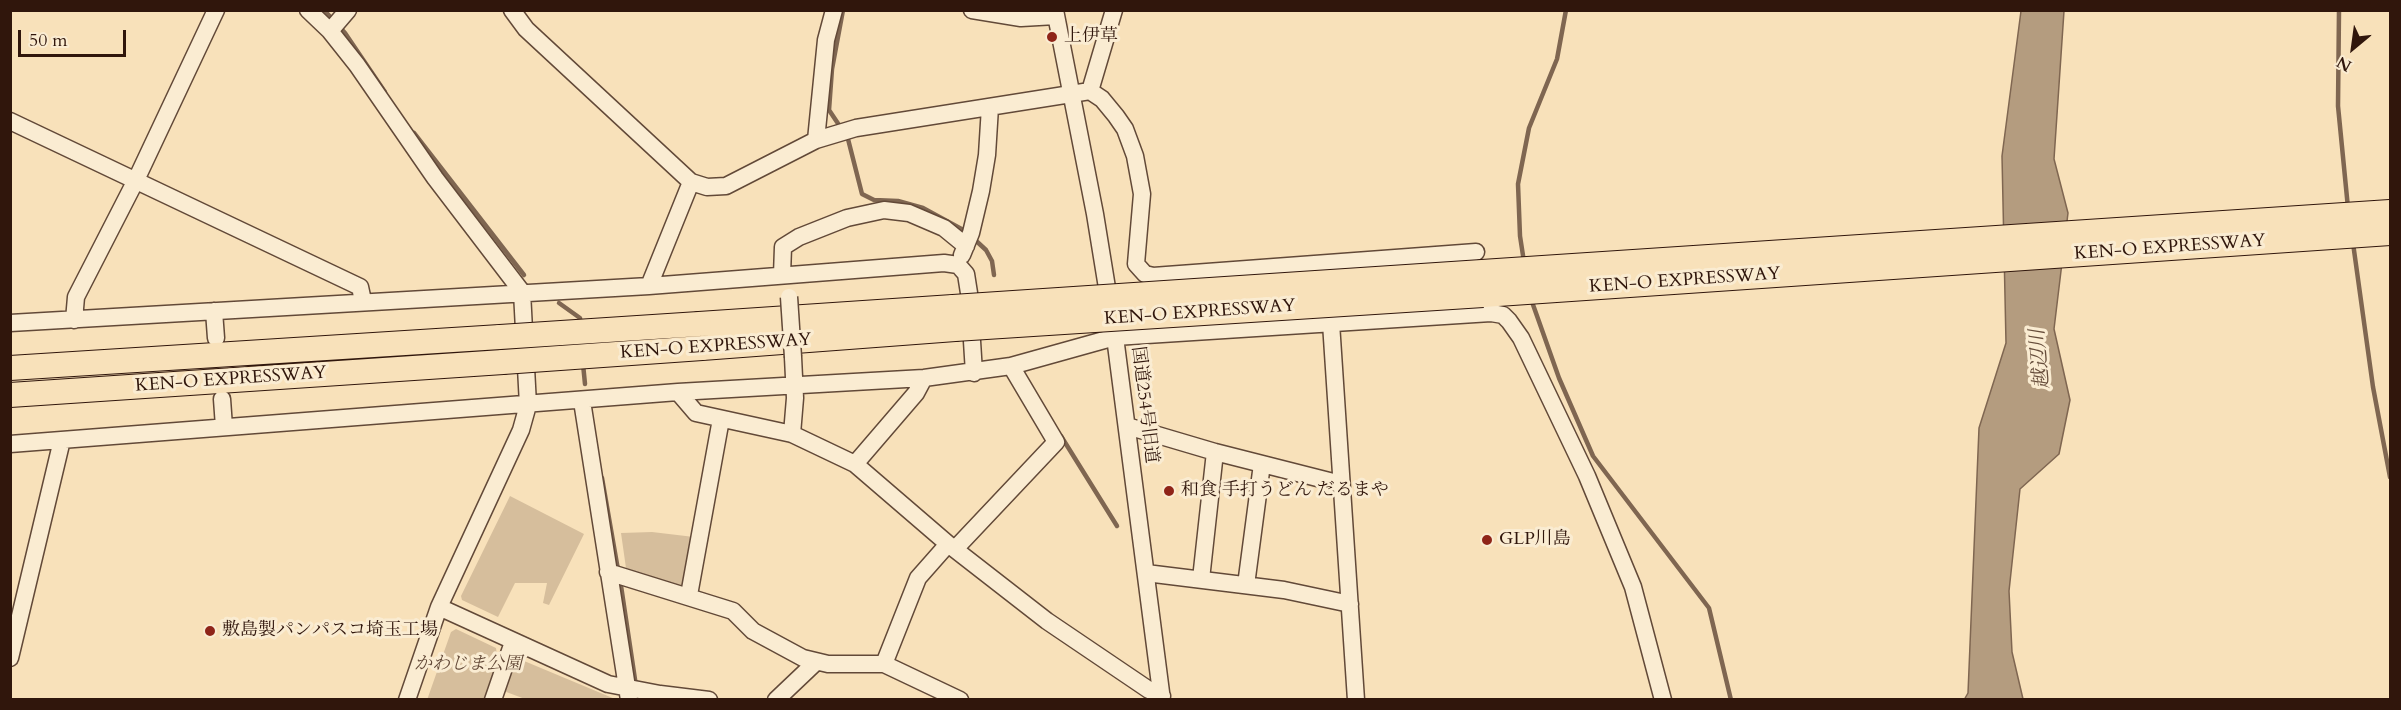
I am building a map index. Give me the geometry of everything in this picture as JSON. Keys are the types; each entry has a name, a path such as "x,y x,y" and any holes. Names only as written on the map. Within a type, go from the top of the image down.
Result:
{"highway":[{"name":"KEN-O EXPRESSWAY","path":"10,394 702,348 954,318 2391,212"},
{"name":"KEN-O EXPRESSWAY","path":"10,368 699,324 954,318 2391,233"}],"street":[{"path":"74,320 76,297 136,180 216,10"},
{"path":"308,10 330,31 435,178 522,292 528,405 521,430 439,608 406,699"},
{"path":"330,31 348,10"},
{"path":"513,10 526,29 691,182 707,187 726,186 816,140 885,122 1090,91 1102,99 1116,116 1133,149 1142,194 1136,264 1145,274 1476,252"},
{"path":"816,140 826,40 834,10"},
{"path":"972,10 1021,18 1054,12"},
{"path":"1090,91 1114,10"},
{"name":"国道254号旧道","path":"1054,12 1072,94 1115,337 1162,698"},
{"path":"958,265 969,239 987,155 990,107"},
{"path":"10,121 360,287 363,301"},
{"path":"649,286 691,182"},
{"path":"792,434 793,357 783,247 799,237 847,218 884,210 909,213 969,239"},
{"path":"1456,254 1476,313"},
{"path":"10,323 649,286 944,263 958,265 966,274 974,373"},
{"path":"214,311 216,338"},
{"path":"10,444 678,392 924,378 974,373 1011,366 1115,337 1476,313 1503,315 1521,338 1619,550 1633,587 1663,699"},
{"path":"1331,323 1356,699"},
{"path":"884,664 918,578 1056,442 1011,366"},
{"path":"855,464 916,393 924,378"},
{"path":"678,392 696,413 792,434 855,464 951,547 1047,621 1162,698"},
{"path":"222,399 224,427"},
{"path":"582,401 616,574 628,694"},
{"path":"689,595 721,419"},
{"path":"1127,426 1215,453 1341,484"},
{"path":"10,658 62,440"},
{"path":"1202,579 1215,453"},
{"path":"1246,585 1262,464"},
{"path":"1146,573 1246,585 1350,603"},
{"path":"616,574 733,610 753,631 816,662 884,664 960,699"},
{"path":"439,608 628,694 709,699"},
{"path":"493,699 513,642"},
{"path":"776,699 816,662"}],"green space":[{"path":"510,496 584,534 549,605 543,603 547,583 515,583 498,617 462,600 461,596"},
{"path":"652,532 694,537 685,584 681,586 626,568 621,533"},
{"name":"かわじま公園","path":"456,629 496,648 498,663 485,699 427,700 451,632"},
{"name":"かわじま公園","path":"517,658 615,699 525,699 501,690 512,660"}],"water":[{"name":"越辺川","path":"2021,11 2064,11 2054,159 2068,213 2054,329 2070,400 2059,454 2020,489 2009,591 2012,652 2023,699 1964,700 1968,693 1979,428 2006,343 2002,156"}],"waterway":[{"path":"324,10 345,33 385,92"},
{"path":"839,125 829,110 832,69 843,10"},
{"path":"1524,262 1520,236 1518,184 1529,128 1557,59 1566,10"},
{"path":"2339,10 2338,106 2348,208"},
{"path":"414,133 524,275"},
{"path":"848,139 862,194 874,200 898,201 923,208 967,232"},
{"path":"973,238 986,250 992,261 994,275"},
{"path":"2353,243 2373,387 2390,477"},
{"path":"1531,299 1559,378 1593,456 1709,608 1731,700"},
{"path":"559,303 580,318 581,326"},
{"path":"583,364 585,384"},
{"path":"1061,436 1117,526"},
{"path":"602,478 618,570"},
{"path":"620,579 636,686"}],"place":[{"name":"上伊草","path":"1052,37"},
{"name":"和食 手打うどん だるまや","path":"1169,491"},
{"name":"GLP川島","path":"1487,540"},
{"name":"敷島製パンパスコ埼玉工場","path":"210,631"}]}
